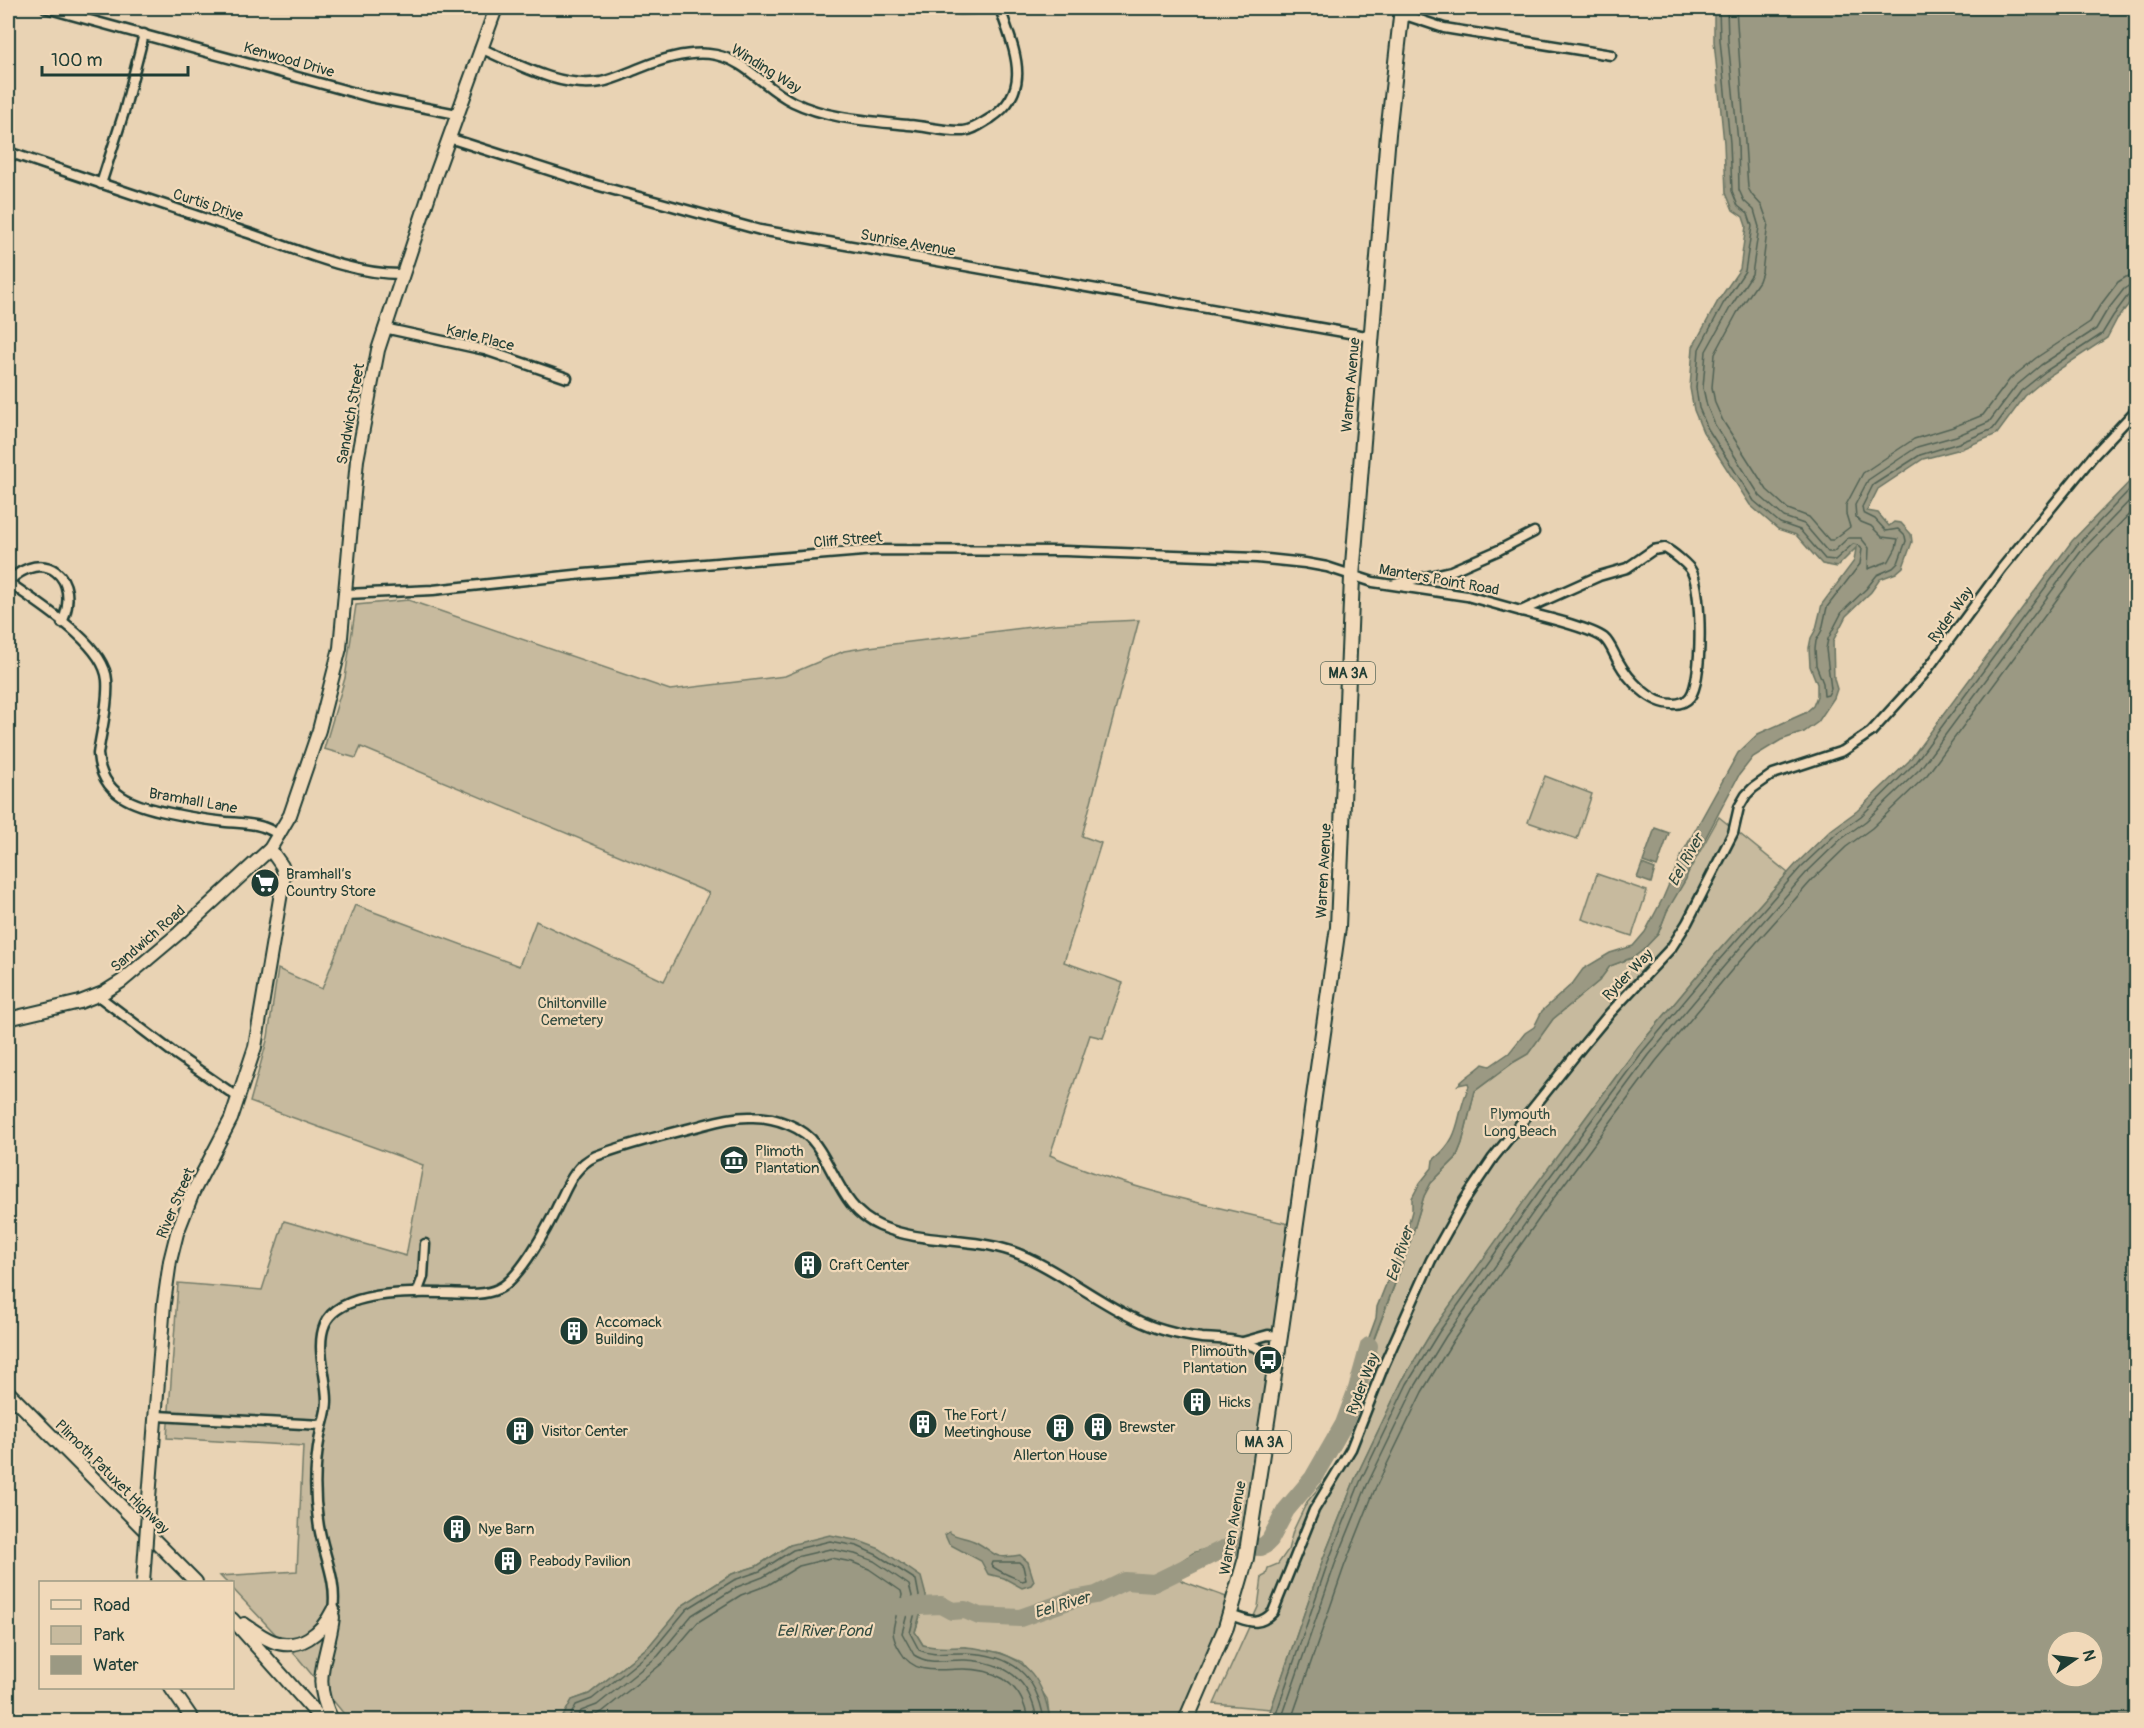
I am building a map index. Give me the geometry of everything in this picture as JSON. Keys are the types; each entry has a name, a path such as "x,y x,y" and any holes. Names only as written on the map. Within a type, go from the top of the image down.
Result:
{"main road":[{"name":"Warren Avenue","path":"1186,1720 1230,1616 1246,1558 1339,921 1352,577 1388,134 1402,11"}],"street":[{"name":"Kenwood Drive","path":"46,8 370,97 457,114"},
{"name":"Sandwich Street","path":"280,835 302,783 331,687 340,648 357,460 368,393 384,328 480,48 496,8"},
{"path":"941,8 992,8"},
{"name":"Winding Way","path":"480,48 558,79 587,83 602,82 670,59 694,55 718,55 736,63 774,92 800,106 868,121 961,131 976,127 1000,111 1009,102 1016,89 1016,63 1000,8"},
{"path":"1402,11 1444,28 1611,55"},
{"path":"101,184 124,112 144,34"},
{"name":"Sunrise Avenue","path":"449,138 592,184 760,230 1372,337"},
{"name":"Curtis Drive","path":"8,152 295,250 358,269 386,274 403,274"},
{"name":"Karle Place","path":"384,328 485,351 567,378"},
{"name":"Ryder Way","path":"1230,1616 1255,1623 1266,1620 1273,1612 1314,1510 1351,1449 1384,1365 1431,1260 1464,1201 1493,1158 1581,1048 1610,1013 1671,948 1687,923 1733,833 1746,795 1773,774 1843,752 1871,732 1924,674 2002,568 2094,455 2136,410"},
{"path":"1392,585 1451,571 1500,550 1534,532"},
{"name":"Manters Point Road","path":"1352,577 1467,596 1521,612 1566,624 1604,638 1625,673 1636,685 1656,699 1667,704 1677,704 1686,700 1692,692 1700,657 1698,590 1688,566 1665,548 1653,550 1627,568 1599,576 1521,612"},
{"name":"Cliff Street","path":"346,594 433,591 584,574 885,550 1065,551 1242,557 1305,563 1327,567 1352,577"},
{"name":"Bramhall Lane","path":"62,623 68,610 69,600 66,585 59,575 45,567 33,567 19,571 8,582 62,623 97,654 104,667 107,687 98,754 99,765 109,785 118,795 138,806 202,819 264,827 280,835"},
{"name":"Sandwich Road","path":"8,1019 64,1006 116,986 270,849 280,835"},
{"name":"River Street","path":"143,1581 166,1290 174,1243 194,1192 226,1132 255,1047 284,875 282,866 270,849"},
{"path":"97,995 171,1051 239,1098"},
{"path":"332,1720 324,1704 320,1677 332,1623 334,1586 319,1527 317,1508 318,1450 327,1402 323,1328 328,1318 340,1307 354,1300 417,1293 476,1294 492,1292 505,1285 521,1269 551,1218 570,1179 581,1166 596,1156 731,1119 753,1117 785,1123 813,1140 851,1205 860,1214 878,1225 920,1238 985,1245 1014,1252 1125,1314 1155,1328 1185,1336 1243,1342 1266,1353 1277,1355"},
{"path":"417,1293 423,1277 425,1244"},
{"path":"1243,1342 1268,1335 1280,1336"},
{"name":"Plimoth Patuxet Highway","path":"8,1392 195,1581"},
{"path":"157,1416 322,1425"},
{"path":"234,1619 267,1639 287,1644 301,1642 315,1634 325,1625 333,1610"},
{"path":"234,1620 322,1720"},
{"path":"172,1689 193,1720"}],"green space":[{"name":"Plimoth Plantation","path":"408,600 670,690 785,676 844,651 869,647 1055,624 1139,620 1082,836 1101,843 1064,962 1123,983 1103,1038 1090,1035 1050,1155 1137,1187 1289,1224 1242,1537 1193,1553 1169,1569 1182,1581 1229,1598 1210,1650 1179,1720 1050,1720 1047,1699 1022,1662 1001,1653 965,1647 938,1649 923,1645 915,1632 926,1596 790,1545 757,1566 732,1574 683,1605 650,1645 589,1694 572,1700 561,1720 349,1720 299,1659 234,1590 234,1581 225,1581 220,1576 297,1571 303,1446 167,1438 178,1283 262,1290 284,1221 406,1256 423,1165 250,1102 268,1037 278,969 322,989 355,905 519,966 536,921 664,981 709,893 361,747 356,758 324,749 345,678 356,605"},
{"path":"1545,776 1592,794 1577,839 1528,822"},
{"name":"Plymouth Long Beach","path":"1719,817 1788,873 1714,956 1638,1047 1434,1328 1402,1381 1355,1479 1323,1559 1271,1709 1214,1704 1258,1607 1262,1577 1266,1575 1268,1568 1278,1564 1288,1550 1293,1531 1307,1502 1330,1474 1354,1431 1360,1413 1364,1373 1372,1345 1408,1249 1424,1196 1431,1183 1456,1158 1475,1091 1528,1054 1553,1019 1599,981 1610,966 1634,957 1658,934 1667,911"},
{"path":"1597,874 1647,891 1632,936 1582,919"}],"water":[{"path":"1714,8 2136,8 2136,295 2117,319 2107,338 2049,376 2025,396 1997,434 1961,449 1923,459 1878,489 1867,511 1878,513 1889,526 1894,522 1901,523 1911,534 1912,542 1903,567 1896,573 1880,579 1871,592 1846,616 1833,641 1834,679 1837,689 1834,698 1818,722 1804,732 1781,740 1753,757 1739,775 1689,869 1686,879 1667,911 1658,934 1634,957 1610,966 1599,981 1553,1019 1528,1054 1475,1091 1456,1158 1431,1183 1424,1196 1408,1249 1362,1370 1377,1307 1405,1237 1412,1211 1412,1198 1432,1168 1433,1160 1449,1143 1457,1126 1469,1086 1468,1083 1458,1085 1483,1064 1490,1066 1509,1053 1525,1033 1534,1027 1542,1011 1573,983 1583,969 1610,953 1633,946 1645,932 1683,852 1738,753 1758,734 1805,713 1813,706 1817,696 1817,684 1810,666 1811,638 1816,629 1822,604 1854,561 1856,548 1837,567 1822,564 1796,535 1778,529 1750,505 1703,432 1694,410 1690,388 1693,347 1718,301 1740,269 1746,226 1743,217 1733,210 1726,193 1724,143 1714,41"},
{"path":"2136,475 2136,1720 1267,1720 1323,1559 1355,1479 1402,1381 1434,1328 1638,1047 1714,956 1797,863 1831,830 1857,811 1909,761 2072,541"},
{"path":"1655,828 1669,833 1657,867 1643,862"},
{"path":"1642,864 1655,869 1651,883 1637,878"},
{"path":"949,1532 976,1542 996,1555 1004,1557 1020,1555 1028,1562 1034,1581 1031,1585 1022,1588 1004,1578 988,1574 981,1561 949,1544 945,1535"},
{"name":"Eel River Pond","path":"830,1535 859,1541 880,1549 921,1577 926,1596 915,1632 923,1645 987,1650 1013,1659 1032,1673 1043,1694 1050,1720 561,1720 572,1700 589,1694 649,1646 683,1605 732,1574 757,1566 790,1545"}],"waterway":[{"name":"Eel River","path":"900,1607 941,1605 952,1611 965,1610 979,1616 1020,1618 1074,1599 1096,1595 1125,1581 1154,1583 1223,1549 1265,1545 1286,1510 1313,1478 1344,1424 1369,1346"}],"place":[{"name":"Bramhall’s Country Store","path":"265,883"},
{"name":"Plimoth Plantation","path":"734,1160"},
{"name":"Craft Center","path":"808,1265"},
{"name":"Accomack Building","path":"574,1331"},
{"name":"Plimouth Plantation","path":"1268,1360"},
{"name":"Hicks","path":"1197,1402"},
{"name":"The Fort / Meetinghouse","path":"923,1424"},
{"name":"Brewster","path":"1098,1427"},
{"name":"Allerton House","path":"1060,1428"},
{"name":"Visitor Center","path":"520,1431"},
{"name":"Nye Barn","path":"457,1529"},
{"name":"Peabody Pavilion","path":"508,1561"}],"park label":[{"name":"Chiltonville Cemetery","path":"572,1012"}]}
